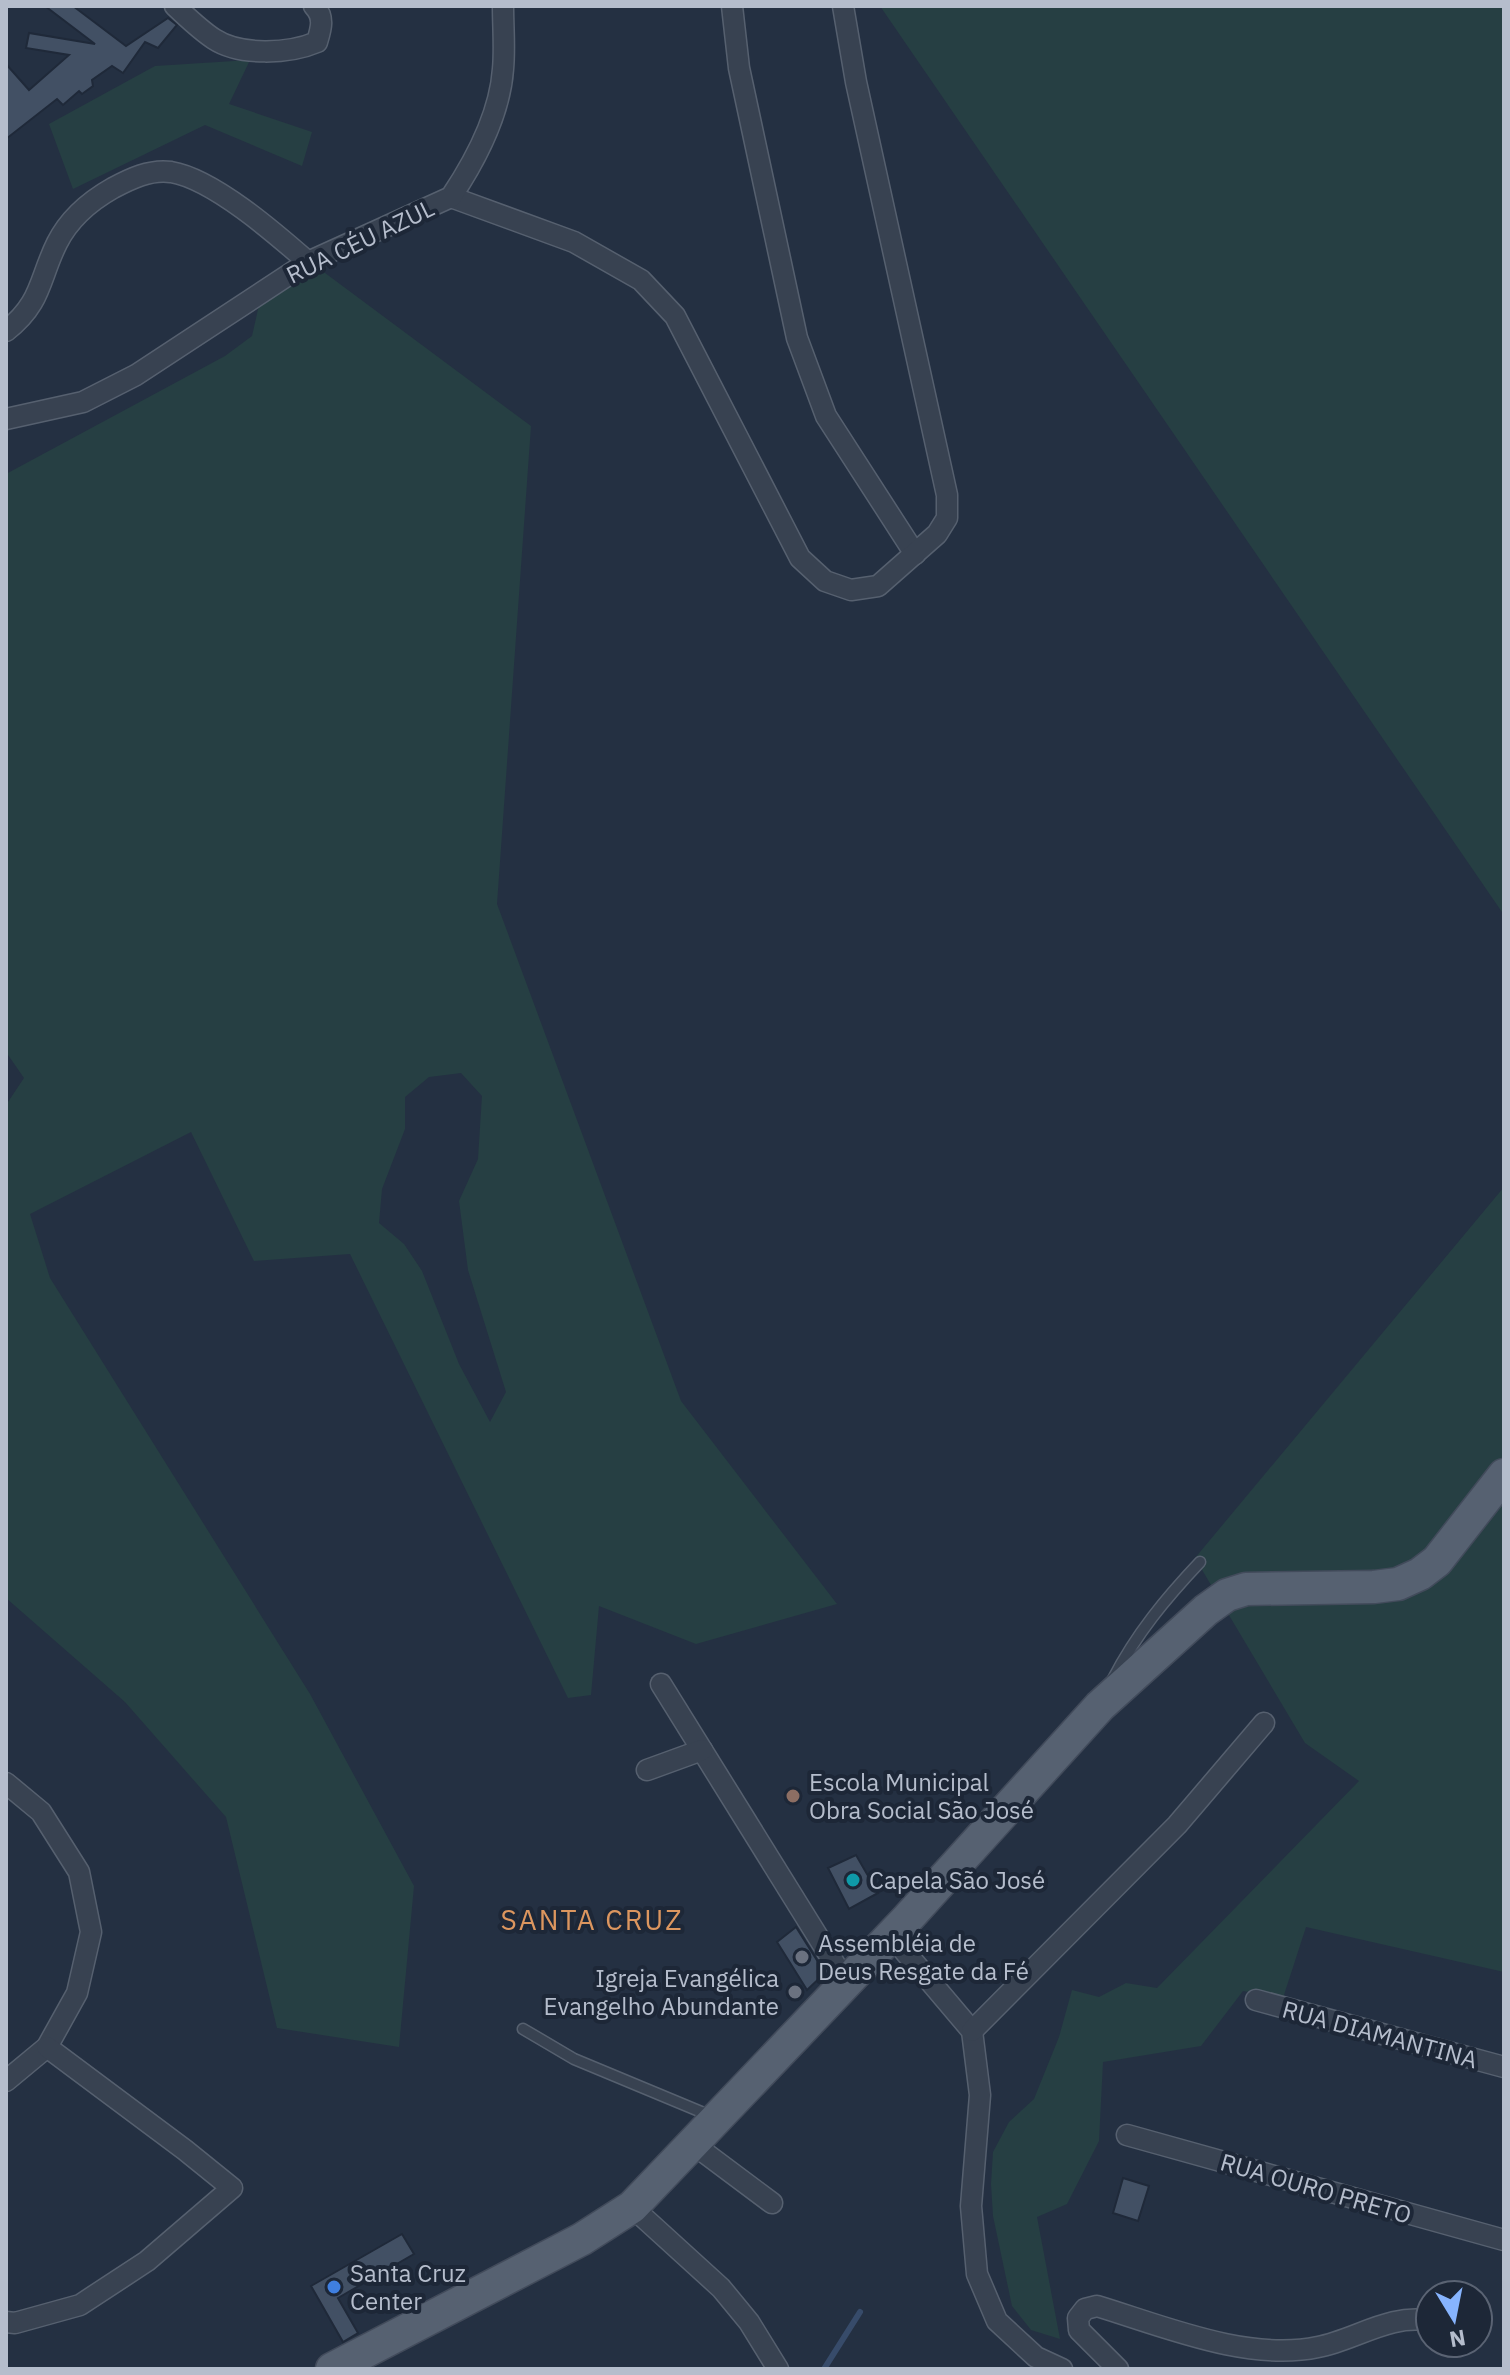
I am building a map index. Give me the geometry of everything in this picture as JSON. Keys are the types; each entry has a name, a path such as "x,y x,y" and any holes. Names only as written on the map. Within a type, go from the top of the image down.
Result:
{"main road":[{"path":"332,2369 582,2239 632,2207 908,1918 1100,1706 1206,1610 1227,1595 1246,1589 1398,1584 1420,1574 1437,1561 1504,1475"}],"street":[{"path":"175,6 216,40 261,52 302,48 317,42 322,26 319,10 314,6"},
{"name":"RUA CÉU AZUL","path":"6,419 83,402 136,375 308,262 451,197 465,176 493,114 503,71 503,6"},
{"path":"732,6 739,68 797,338 826,416 915,554"},
{"path":"451,197 574,242 641,280 675,316 800,558 825,581 851,590 878,586 937,534 947,518 947,495 859,97 843,6"},
{"path":"6,331 20,320 39,294 57,241 89,202 135,176 168,172 198,180 274,232 308,262"},
{"path":"661,1684 846,1982"},
{"path":"972,2031 1177,1825 1264,1723"},
{"path":"647,1770 702,1750"},
{"path":"6,1783 41,1812 79,1872 91,1932 77,1993 47,2047 6,2081"},
{"path":"890,1934 972,2031 980,2095 971,2206 977,2274 997,2321 1036,2357 1062,2369"},
{"name":"RUA DIAMANTINA","path":"1256,2000 1504,2067"},
{"path":"6,2322 15,2323 80,2305 147,2261 232,2188 47,2047"},
{"name":"RUA OURO PRETO","path":"1127,2135 1504,2240"},
{"path":"693,2144 772,2203"},
{"path":"632,2207 721,2288 749,2322 778,2369"},
{"path":"1118,2369 1079,2330 1078,2318 1085,2309 1097,2306 1222,2343 1275,2350 1317,2348 1395,2321 1414,2321"}],"lane":[{"path":"1100,1706 1130,1646 1170,1593 1200,1562"},
{"path":"523,2029 574,2059 717,2118"}],"green space":[{"path":"880,6 1504,6 1504,915"},
{"path":"250,60 229,104 312,132 302,166 205,125 73,189 49,124 155,66"},
{"path":"317,267 531,426 497,904 681,1401 837,1604 696,1644 599,1606 591,1695 568,1698 350,1254 254,1261 191,1132 30,1214 50,1278 310,1694 414,1886 399,2047 277,2028 226,1817 125,1702 6,1598 6,1105 24,1078 6,1052 6,474 225,356 252,336 259,305","holes":["461,1073 482,1096 478,1159 459,1201 468,1270 506,1392 490,1422 459,1364 422,1271 404,1244 379,1223 382,1189 405,1129 405,1097 429,1077"]},
{"path":"1504,1187 1504,1972 1306,1927 1283,1998 1243,1991 1201,2046 1103,2062 1099,2141 1067,2204 1037,2217 1060,2339 1031,2330 1012,2306 993,2216 993,2152 1009,2122 1034,2099 1059,2037 1072,1990 1099,1997 1126,1983 1157,1988 1359,1781 1305,1743 1195,1558"}],"building":[{"path":"45,6 73,6 126,46 168,18 177,25 158,48 145,42 123,73 112,66 92,80 93,86 82,94 79,91 63,105 57,99 6,139 6,64 29,90 69,55 26,48 29,33 95,44"},
{"name":"Capela São José","path":"856,1855 878,1893 849,1909 828,1868"},
{"name":"Assembléia de Deus Resgate da Fé","path":"796,1927 825,1973 807,1990 777,1942"},
{"path":"1123,2178 1149,2186 1138,2221 1113,2213"},
{"name":"Santa Cruz Center","path":"402,2234 414,2254 338,2298 358,2333 343,2342 311,2286"}],"waterway":[{"path":"824,2369 860,2312"}],"place":[{"name":"Escola Municipal Obra Social São José","path":"793,1796"},
{"name":"Capela São José","path":"853,1880"},
{"name":"Assembléia de Deus Resgate da Fé","path":"802,1957"},
{"name":"Igreja Evangélica Evangelho Abundante","path":"795,1992"},
{"name":"Santa Cruz Center","path":"334,2287"}],"district":[{"name":"SANTA CRUZ","path":"592,1919"}]}
